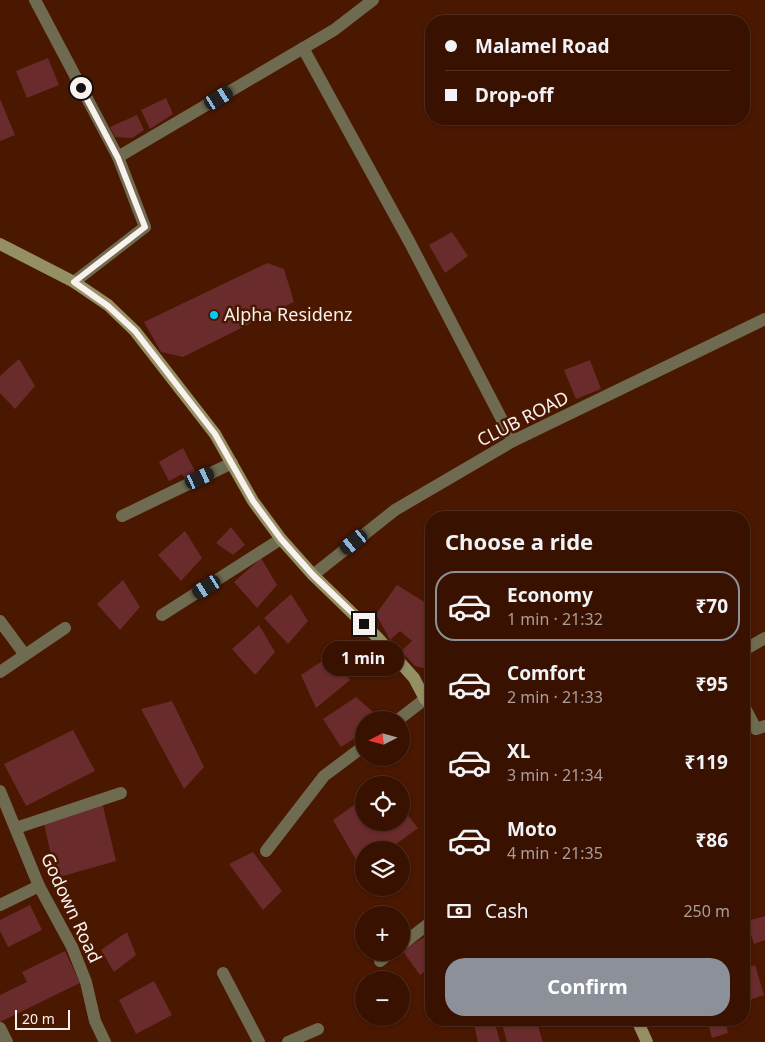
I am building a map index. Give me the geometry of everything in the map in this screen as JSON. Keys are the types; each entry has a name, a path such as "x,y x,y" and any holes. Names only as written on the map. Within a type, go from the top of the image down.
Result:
{"main road":[{"path":"0,244 74,282 108,306 135,331 215,434 253,501 281,539 313,575 377,637 414,678 425,697"},
{"path":"640,1026 647,1042"}],"street":[{"path":"35,0 118,158 145,227 74,282"},
{"path":"118,158 334,30 373,0"},
{"path":"303,48 414,251 514,441"},
{"name":"CLUB ROAD","path":"313,575 395,510 514,441 722,338 765,319"},
{"path":"122,516 232,464"},
{"path":"162,615 281,539"},
{"path":"0,621 25,655"},
{"path":"0,672 65,628"},
{"path":"750,647 765,638"},
{"path":"410,713 425,704"},
{"path":"750,718 756,729 765,726"},
{"path":"266,851 324,776 355,753"},
{"name":"Godown Road","path":"0,791 39,886 72,947 86,982 95,1021 105,1042"},
{"path":"16,828 121,793"},
{"path":"0,905 39,886"},
{"path":"410,938 425,927"},
{"path":"223,973 259,1042"},
{"path":"0,1028 7,1042"},
{"path":"288,1042 318,1030"}],"building":[{"path":"48,58 59,85 27,98 16,71"},
{"path":"166,98 173,114 150,129 141,110"},
{"path":"0,99 15,135 0,141"},
{"path":"137,115 144,130 132,138 115,137 110,127"},
{"path":"452,232 468,256 445,273 429,245"},
{"name":"Alpha Residenz","path":"267,263 284,269 294,302 183,357 161,352 144,322"},
{"path":"19,359 35,386 15,409 0,393 0,376"},
{"path":"590,360 601,389 576,399 564,370"},
{"path":"183,448 196,473 185,479 182,474 169,481 159,462"},
{"path":"231,527 245,545 233,555 216,543"},
{"path":"185,531 202,558 181,581 158,555"},
{"path":"261,558 277,585 257,608 234,582"},
{"path":"123,580 140,607 120,630 97,604"},
{"path":"397,585 425,602 425,668 415,666 401,651 412,641 400,631 390,640 376,614"},
{"path":"291,594 308,621 288,644 264,618"},
{"path":"259,625 275,652 255,675 232,649"},
{"path":"330,656 350,680 316,708 301,675"},
{"path":"356,697 372,711 355,711 355,738 341,747 323,719"},
{"path":"172,701 204,767 184,789 141,709"},
{"path":"73,730 95,771 26,806 4,764"},
{"path":"102,802 116,861 56,878 44,823"},
{"path":"355,804 355,831 410,831 410,818 418,828 400,841 355,841 355,858 333,820"},
{"path":"253,852 282,891 263,910 229,864"},
{"path":"30,905 42,930 8,947 0,931 0,920"},
{"path":"765,916 765,940 754,944 750,931 750,920"},
{"path":"127,932 136,955 114,972 101,950"},
{"path":"425,937 425,971 420,975 410,961 410,945"},
{"path":"65,951 80,983 0,1022 0,995 27,982 22,972"},
{"path":"755,965 764,995 750,1000 750,967"},
{"path":"154,981 172,1015 136,1034 119,1000"},
{"path":"474,1026 496,1026 500,1042 478,1042"},
{"path":"503,1026 538,1026 543,1042 507,1042"},
{"path":"709,1026 726,1026 728,1033 712,1038"}],"place":[{"name":"Alpha Residenz","path":"214,315"}],"route":[{"path":"81,88 118,158 145,227 74,282 108,306 135,331 215,434 253,501 281,539 313,575 364,624"}]}
